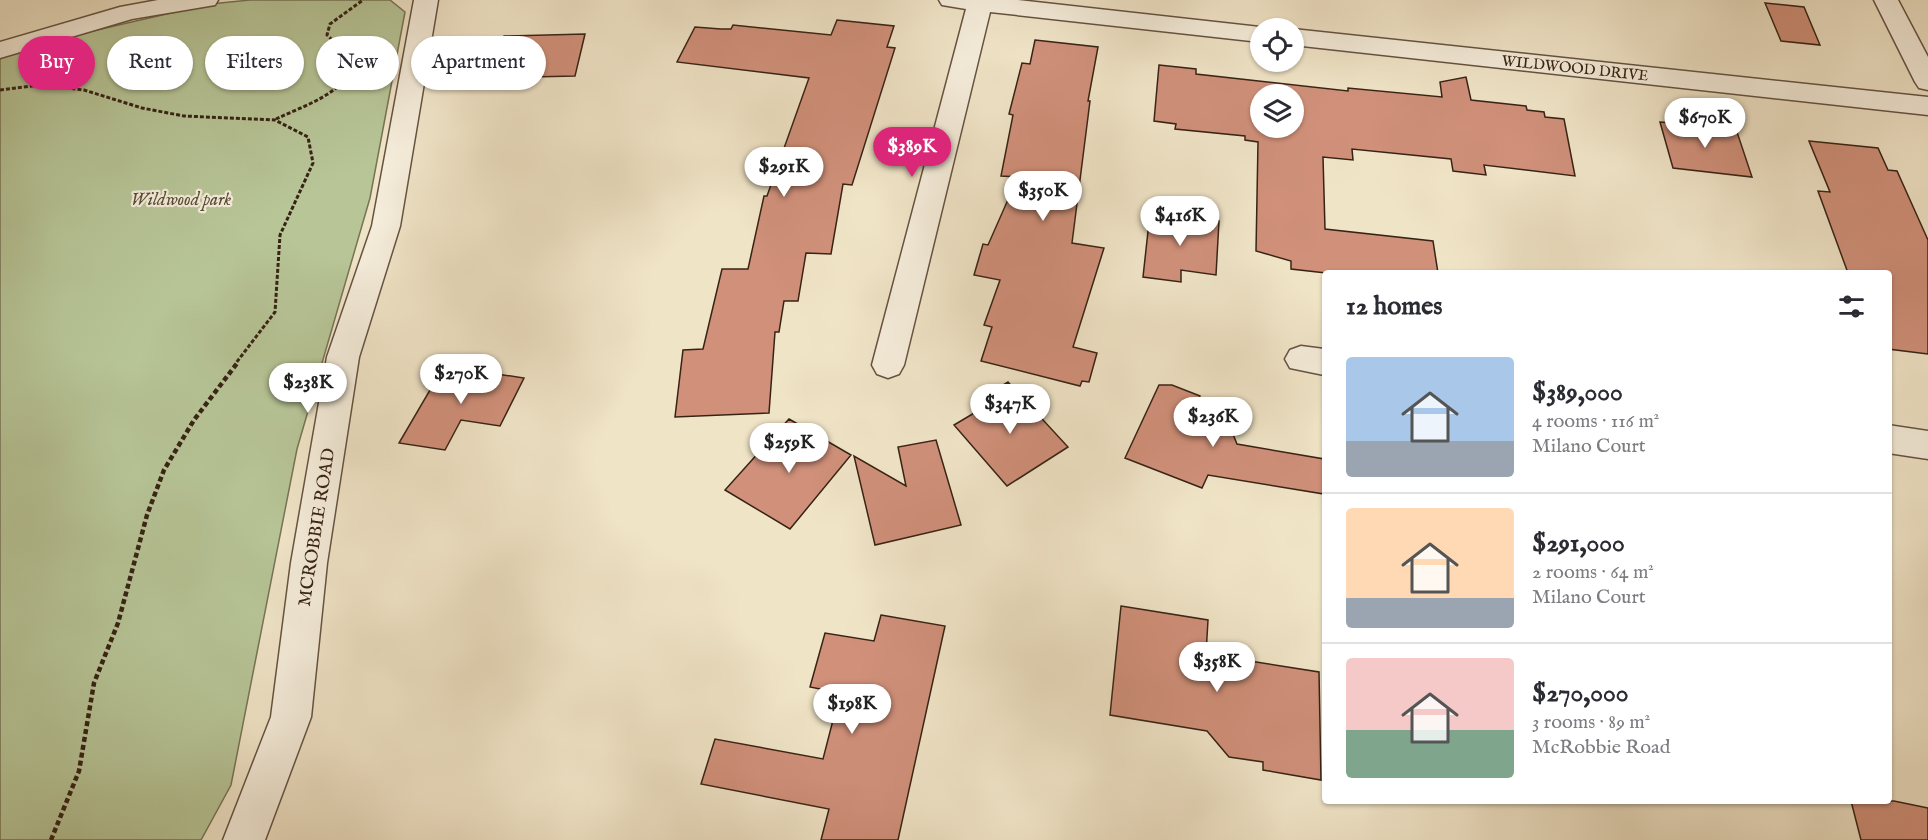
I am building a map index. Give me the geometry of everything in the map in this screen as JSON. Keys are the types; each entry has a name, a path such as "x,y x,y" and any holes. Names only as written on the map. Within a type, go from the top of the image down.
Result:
{"street":[{"path":"0,27 101,0"},
{"path":"0,50 129,12 206,0"},
{"name":"MCROBBIE ROAD","path":"244,840 291,717 309,564 343,357 386,226 426,0"},
{"path":"951,0 1087,7 1250,32"},
{"path":"1886,0 1928,82"},
{"path":"888,365 980,3"},
{"name":"WILDWOOD DRIVE","path":"1304,38 1928,106"},
{"path":"1892,440 1928,445"}],"path":[{"path":"275,120 340,87 351,74 355,61 327,35 330,24 363,0"},
{"path":"0,90 40,85 84,90 142,108 184,116 275,120 308,137 313,163 280,235 275,312 194,420 164,470 147,515 118,623 94,683 79,771 51,840"}],"green space":[{"name":"Wildwood park","path":"250,0 390,0 405,12 399,44 399,36 316,36 316,90 390,90 370,198 297,449 231,785 201,840 0,840 0,54 18,48 18,90 95,90 95,36 71,36 210,4"}],"building":[{"path":"1765,3 1804,7 1820,45 1781,41"},
{"path":"837,20 894,26 887,47 895,48 852,185 843,184 831,254 806,253 798,301 784,301 779,332 775,332 769,413 675,417 683,350 703,349 722,269 748,269 764,196 767,196 809,78 677,62 695,27 731,29 733,25 831,35"},
{"path":"585,34 575,76 546,77 546,36 504,36"},
{"path":"1035,40 1098,47 1088,101 1090,101 1072,243 1104,248 1073,347 1097,353 1089,382 1082,381 1080,386 981,361 992,327 984,325 1000,280 974,275 983,244 988,245 1018,177 1001,176 1013,115 1009,114 1022,63 1030,64"},
{"path":"1159,65 1196,69 1196,74 1285,84 1250,84 1250,138 1304,138 1304,86 1442,97 1440,82 1466,77 1471,100 1526,106 1527,110 1544,112 1545,117 1564,119 1575,176 1484,165 1486,175 1453,171 1451,159 1352,149 1353,160 1323,157 1325,229 1433,241 1438,270 1322,270 1322,273 1291,269 1291,261 1256,251 1258,142 1245,140 1245,136 1175,129 1176,124 1154,121"},
{"path":"1660,122 1729,128 1737,132 1752,177 1673,168"},
{"path":"1809,141 1878,148 1888,170 1897,171 1928,240 1928,354 1892,350 1892,270 1847,270 1818,191 1830,192"},
{"path":"1150,213 1219,221 1216,275 1181,270 1181,282 1143,277"},
{"path":"444,366 524,378 500,426 461,420 445,450 399,443"},
{"path":"1008,382 1068,447 1007,486 954,425 986,406 980,399"},
{"path":"1159,385 1172,385 1200,396 1196,405 1226,417 1237,444 1322,459 1322,494 1208,475 1202,488 1125,458"},
{"path":"789,419 851,455 790,529 725,490"},
{"path":"936,440 961,525 875,545 854,456 906,486 898,447"},
{"path":"1121,606 1208,620 1206,654 1319,672 1321,780 1263,770 1263,762 1229,757 1207,731 1110,715"},
{"path":"881,615 945,626 898,840 821,840 829,809 701,784 715,739 823,759 840,693 810,687 825,633 874,641"},
{"path":"1894,801 1928,808 1928,840 1861,840 1852,804 1892,804"}]}
